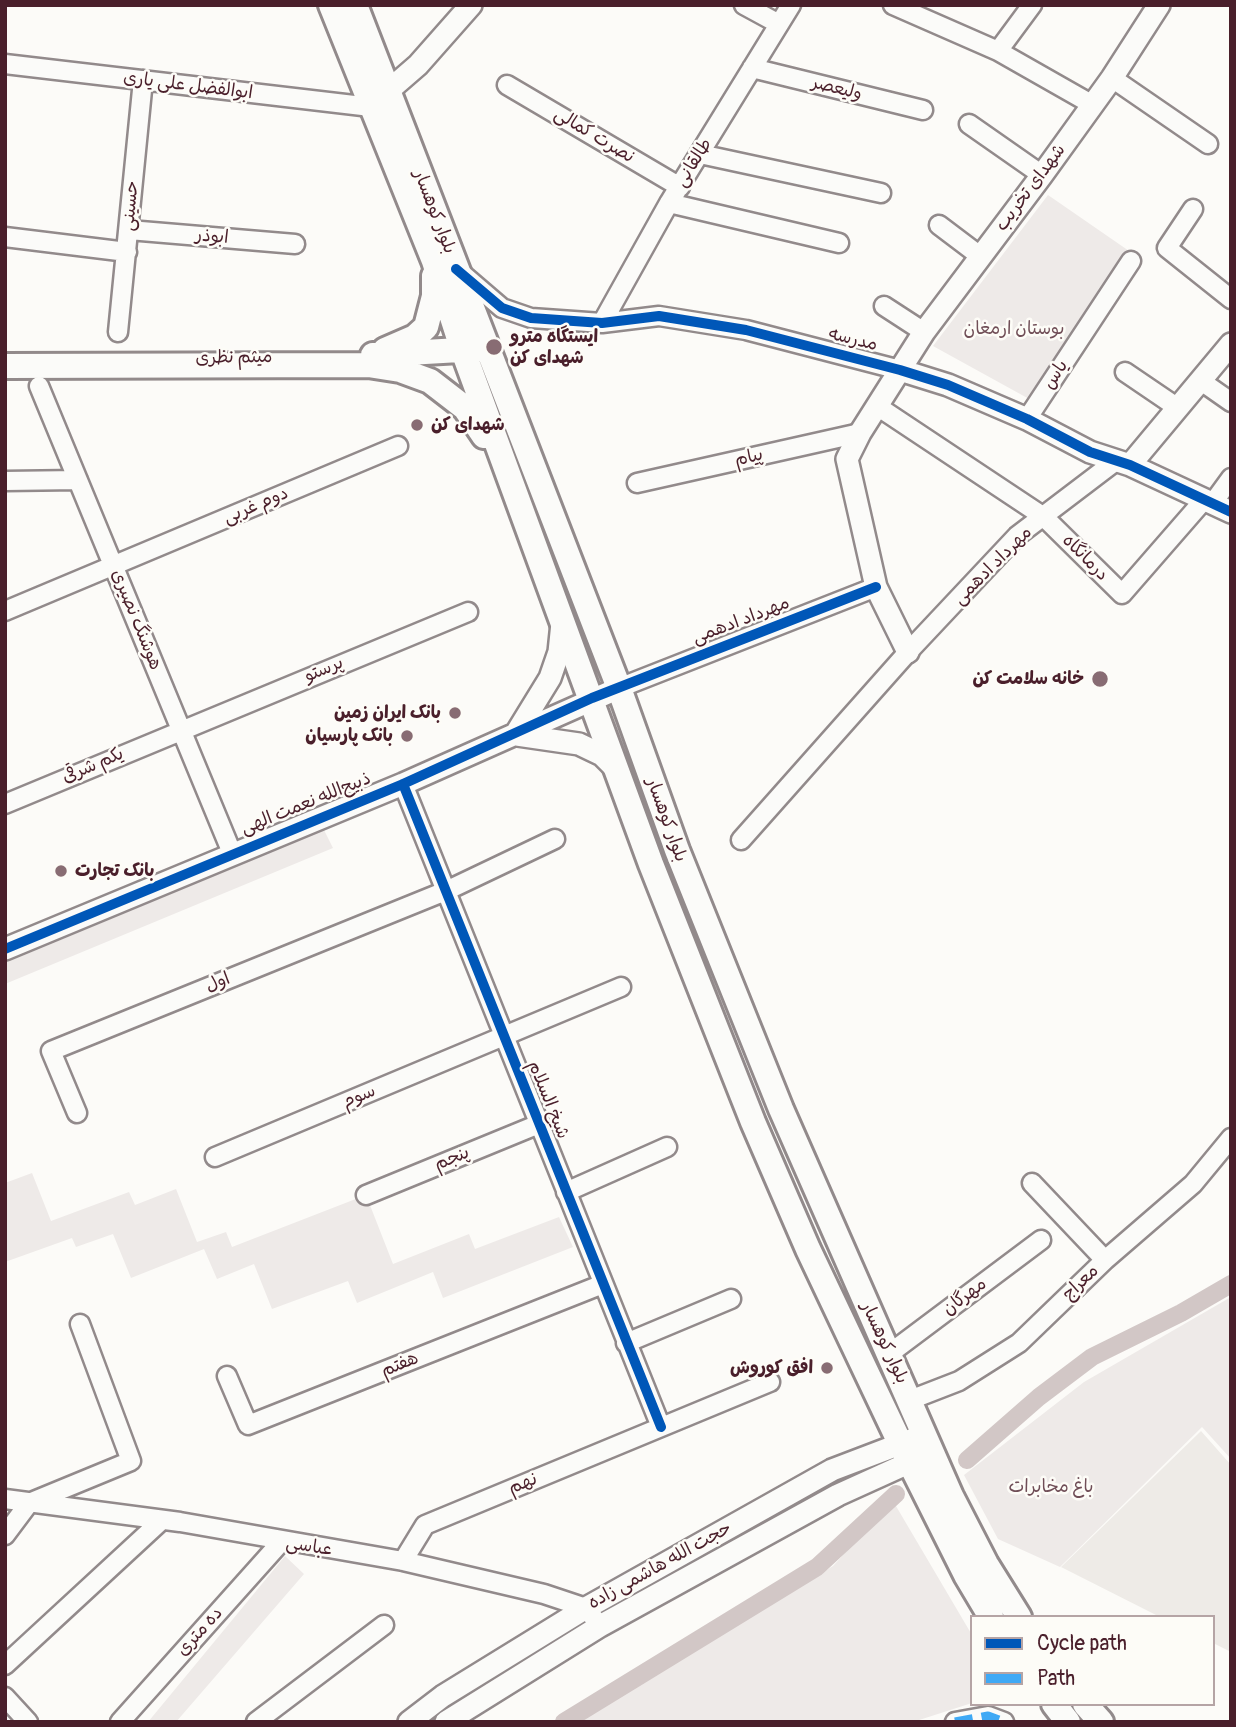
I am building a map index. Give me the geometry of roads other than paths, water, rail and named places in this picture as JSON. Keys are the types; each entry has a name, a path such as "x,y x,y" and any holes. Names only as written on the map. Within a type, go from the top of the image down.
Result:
{"main road":[{"name":"بلوار کوهسار","path":"331,5 379,99 445,265 488,346 619,688 677,850 781,1110 910,1400 917,1448 966,1576 990,1615"},
{"name":"بلوار کوهسار","path":"355,5 379,99"},
{"name":"بلوار کوهسار","path":"445,265 463,352 687,956 735,1070 753,1122 808,1249 917,1448 1018,1615"},
{"path":"364,356 396,347 426,327 445,265"},
{"name":"میثم نظری","path":"5,358 364,356 463,352 488,346"},
{"path":"5,366 368,365 400,370 430,381 455,398 505,465"},
{"path":"1056,1706 1069,1722"},
{"path":"1088,1706 1101,1722"}],"street":[{"path":"379,99 418,65 471,5"},
{"path":"744,5 779,24"},
{"name":"طالقانی","path":"602,323 669,203 790,5"},
{"path":"893,5 998,51 1093,105"},
{"path":"998,51 1032,5"},
{"name":"شهدای تخریب","path":"900,370 924,332 1112,79 1152,8"},
{"name":"ابوالفضل علی یاری","path":"5,64 143,80 379,99"},
{"name":"ولیعصر","path":"752,68 923,110"},
{"path":"1112,79 1208,144"},
{"name":"حسینی","path":"118,332 143,80"},
{"name":"نصرت کمالی","path":"507,85 680,187"},
{"path":"969,124 1042,175"},
{"path":"700,154 881,193"},
{"path":"669,203 839,243"},
{"path":"1193,209 1167,248 1231,299"},
{"path":"939,225 980,256"},
{"name":"ابوذر","path":"129,230 295,244"},
{"path":"5,237 127,251"},
{"name":"یاس","path":"1027,419 1131,261"},
{"name":"مدرسه","path":"445,265 502,308 531,318 602,323 659,316 746,330 948,385 1027,419 1090,452 1123,463 1215,506"},
{"path":"884,306 924,332"},
{"path":"1123,463 1178,408 1231,344"},
{"path":"900,370 860,433 847,460 876,587 908,652"},
{"path":"1125,372 1178,408"},
{"path":"1201,381 1231,402"},
{"name":"هوشنگ نصیری","path":"39,386 232,853"},
{"name":"درمانگاه","path":"877,406 1044,517 1122,594 1215,506"},
{"name":"پیام","path":"637,482 860,433"},
{"name":"دوم غربی","path":"5,611 398,446"},
{"name":"مهرداد ادهمی","path":"741,840 908,652 1017,536 1123,463"},
{"path":"1215,506 1231,478"},
{"path":"5,481 78,481"},
{"name":"مهرداد ادهمى","path":"619,688 876,587"},
{"name":"پرستو","path":"181,729 468,612"},
{"path":"562,621 559,652 550,678 514,735 579,744 602,755 618,771"},
{"name":"ذبیح‌الله نعمت الهی","path":"5,949 403,784 619,688"},
{"name":"یکم شرقی","path":"5,804 181,729"},
{"name":"شیخ السلام","path":"403,784 448,890 503,1036 661,1427"},
{"path":"448,890 555,839"},
{"name":"اول","path":"76,1113 51,1051 448,890"},
{"name":"سوم","path":"215,1157 621,987"},
{"name":"پنجم","path":"366,1195 538,1124"},
{"name":"معراج","path":"910,1400 959,1381 1019,1343 1105,1259 1193,1184 1231,1138"},
{"path":"566,1192 667,1147"},
{"path":"1032,1183 1105,1259"},
{"name":"مهرگان","path":"889,1354 1041,1240"},
{"name":"هفتم","path":"227,1376 248,1425 603,1284"},
{"path":"626,1343 730,1299"},
{"path":"5,1535 29,1503 131,1461 80,1324"},
{"name":"نهم","path":"403,1561 425,1525 770,1382"},
{"path":"446,1722 600,1626 838,1495 917,1448"},
{"name":"حجت الله هاشمی زاده","path":"409,1722 443,1696 586,1608 832,1470 917,1448"},
{"name":"عباسی","path":"5,1499 162,1520 403,1561 544,1594 586,1608"},
{"path":"5,1665 162,1520"},
{"name":"ده متری","path":"120,1722 281,1542"},
{"path":"586,1608 600,1626"},
{"path":"257,1722 384,1625"},
{"path":"5,1697 28,1722"},
{"path":"955,1722 988,1716 1004,1722"}],"waterway":[{"path":"967,1460 1039,1397 1092,1357 1181,1313 1231,1284"},
{"path":"564,1722 817,1567 896,1494"}],"place":[{"name":"ایستگاه مترو شهدای کن","path":"494,347"},
{"name":"شهدای کن","path":"417,425"},
{"name":"خانه سلامت کن","path":"1100,679"},
{"name":"بانک ایران زمین","path":"455,713"},
{"name":"بانک پارسیان","path":"407,736"},
{"name":"بانک تجارت","path":"61,871"},
{"name":"افق کوروش","path":"827,1368"}],"park label":[{"name":"بوستان ارمغان","path":"1014,329"},
{"name":"باغ مخابرات","path":"1051,1487"}]}
